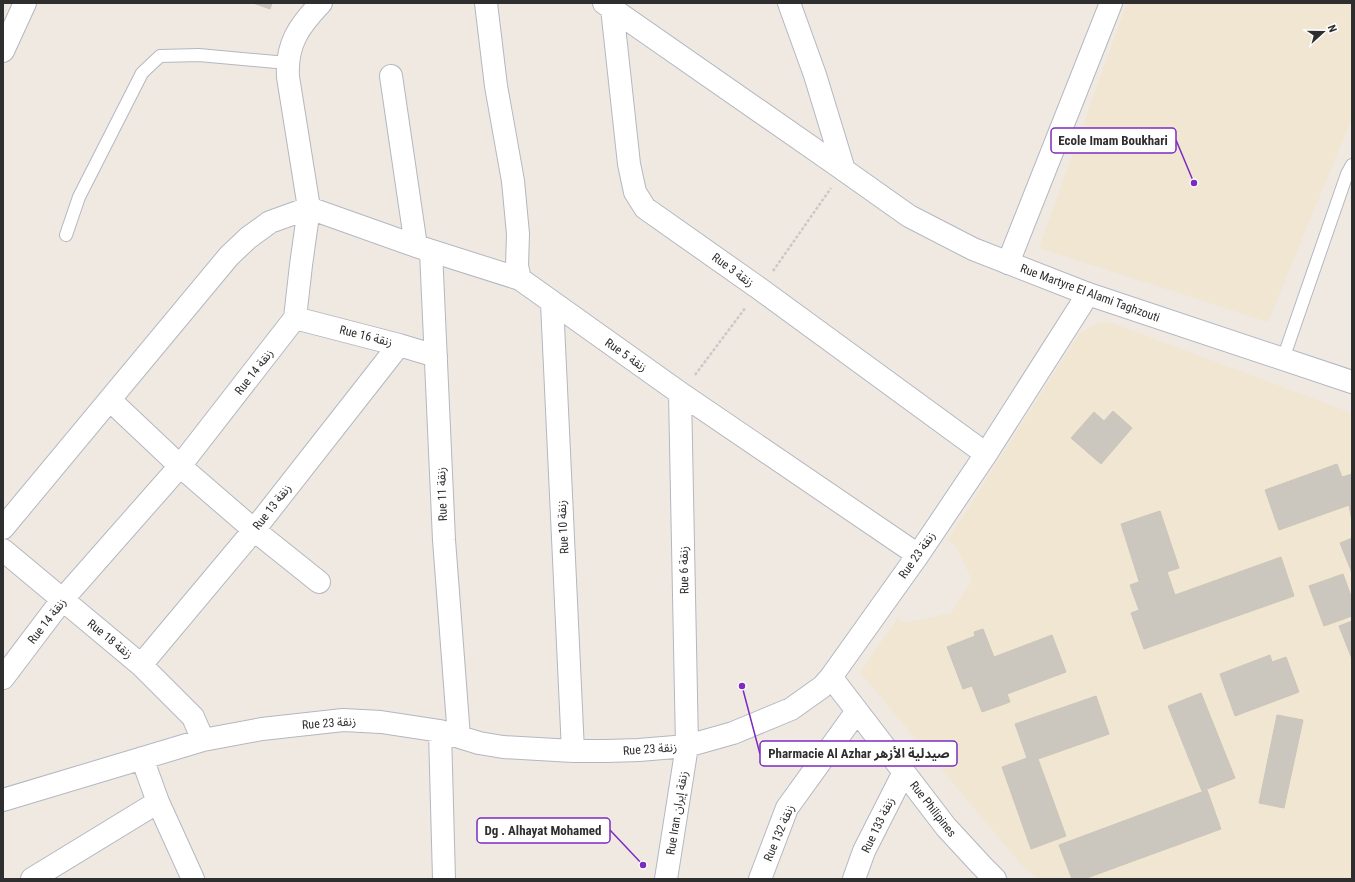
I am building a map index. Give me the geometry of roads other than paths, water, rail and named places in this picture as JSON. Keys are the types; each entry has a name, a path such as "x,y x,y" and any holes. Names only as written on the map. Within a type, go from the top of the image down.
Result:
{"street":[{"path":"3,51 24,3"},
{"path":"295,318 301,265 310,208 288,77 287,63 290,48 299,31 311,13 321,3"},
{"path":"486,3 496,86 513,181 518,234 517,266 520,279"},
{"path":"789,3 815,75 844,170"},
{"path":"1008,263 1111,3"},
{"name":"Rue Martyre El Alami Taghzouti","path":"610,5 909,216 973,249 1088,294 1352,382"},
{"name":"Rue 3 زنقة","path":"610,5 628,164 635,192 645,208 760,289 986,454"},
{"name":"Rue 11 زنقة","path":"390,76 423,249 436,356 450,734 444,879"},
{"path":"3,528 229,256 248,238 270,222 310,208"},
{"name":"Rue 5 زنقة","path":"310,208 423,249 520,279 680,393 918,554"},
{"name":"Rue 23 زنقة","path":"3,800 203,740 262,729 343,720 381,722 450,734 502,747 573,751 639,750 688,746 733,733 791,709 822,687 831,677 918,554 986,454 1088,294"},
{"name":"Rue 10 زنقة","path":"552,303 573,751"},
{"name":"Rue 16 زنقة","path":"295,318 436,356"},
{"name":"Rue 14 زنقة","path":"3,678 62,600 180,466 295,318"},
{"name":"Rue 13 زنقة","path":"141,665 254,530 399,345"},
{"name":"Rue 6 زنقة","path":"680,393 688,746"},
{"path":"110,400 180,466 254,530 319,582"},
{"name":"Rue 18 زنقة","path":"3,550 141,665 193,717 203,740"},
{"name":"Rue Philipines","path":"831,677 946,827 995,879"},
{"name":"Rue 132 زنقة","path":"760,879 787,808 857,711"},
{"name":"Rue Iran زنقة إيران","path":"666,879 688,746"},
{"path":"142,758 158,802 193,879"},
{"name":"Rue 133 زنقة","path":"854,879 864,851 904,772"},
{"path":"32,879 158,802"}],"lane":[{"path":"66,235 79,197 142,73 160,56 199,55 287,63"},
{"path":"1283,359 1347,174 1352,165"}],"place":[{"name":"Ecole Imam Boukhari","path":"1194,183"},
{"name":"Pharmacie Al Azhar صيدلية الأزهر","path":"742,686"},
{"name":"Dg . Alhayat Mohamed","path":"643,865"}]}
